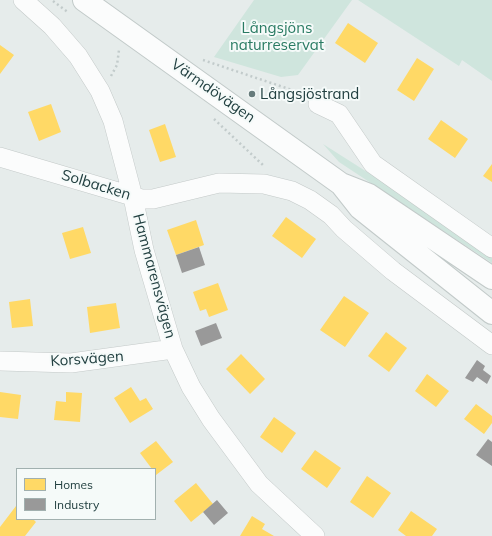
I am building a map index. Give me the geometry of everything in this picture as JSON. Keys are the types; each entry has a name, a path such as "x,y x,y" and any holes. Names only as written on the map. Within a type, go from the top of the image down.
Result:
{"main road":[{"name":"Värmdövägen","path":"84,0 342,184 369,195 399,227 492,312"},
{"name":"Värmdövägen","path":"399,227 492,278"}],"street":[{"name":"Hammarensvägen","path":"23,0 52,26 69,44 87,68 100,91 113,121 133,196 144,250 173,350 191,387 207,413 259,484 315,536"},
{"path":"318,104 339,114 373,164 492,248"},
{"name":"Solbacken","path":"0,157 133,196 153,199 219,183 264,184 278,187 310,200 331,215 378,258"},
{"path":"399,227 378,258 492,345"},
{"name":"Korsvägen","path":"0,361 71,363 173,350"}],"path":[{"path":"100,91 117,65 119,50"},
{"path":"200,59 292,90 318,104"}],"green space":[{"name":"Långsjöns naturreservat","path":"254,0 352,0 298,75 281,77 214,57"},
{"name":"Långsjöns naturreservat","path":"358,0 492,0 492,81 462,60 459,66"},
{"path":"323,144 430,212 492,255 492,263 339,162"}],"building: Homes":[{"path":"348,23 378,43 365,63 335,43"},
{"path":"0,45 14,55 0,74"},
{"path":"417,58 434,69 414,101 397,90"},
{"path":"51,104 61,132 39,141 28,112"},
{"path":"441,120 468,139 455,158 428,139"},
{"path":"165,124 176,157 160,162 149,130"},
{"path":"492,164 492,182 483,176"},
{"path":"286,217 316,239 302,258 272,236"},
{"path":"196,220 204,245 176,255 167,230"},
{"path":"83,227 91,253 70,259 62,233"},
{"path":"218,283 228,310 209,317 206,309 200,311 193,292"},
{"path":"344,296 369,313 345,347 320,330"},
{"path":"30,299 33,326 12,328 9,302"},
{"path":"116,303 120,328 90,333 87,307"},
{"path":"386,332 407,348 389,372 368,356"},
{"path":"241,354 265,379 250,394 226,369"},
{"path":"427,374 449,391 436,407 415,391"},
{"path":"131,387 140,401 146,398 153,409 130,423 114,398"},
{"path":"0,392 21,395 18,419 0,417"},
{"path":"66,392 82,393 80,422 54,420 56,401 66,402"},
{"path":"476,404 492,416 492,423 484,434 464,419"},
{"path":"274,417 296,433 282,453 260,437"},
{"path":"156,441 173,462 156,475 156,468 151,468 140,453"},
{"path":"315,450 341,468 327,488 301,469"},
{"path":"367,476 391,493 373,518 350,502"},
{"path":"196,483 213,504 191,522 174,501"},
{"path":"16,506 16,520 34,520 36,522 25,536 0,536 0,527"},
{"path":"411,511 437,529 432,536 406,536 398,530"},
{"path":"252,516 265,524 262,529 274,536 240,536"}],"building: Industry":[{"path":"199,247 205,265 182,273 176,255"},
{"path":"216,323 222,338 201,346 195,331"},
{"path":"477,360 485,366 483,370 491,376 487,384 477,377 473,382 465,378"},
{"path":"488,439 492,442 492,466 476,455"},
{"path":"217,500 228,513 214,525 203,512"}],"place":[{"name":"Långsjöstrand","path":"252,94"}]}
